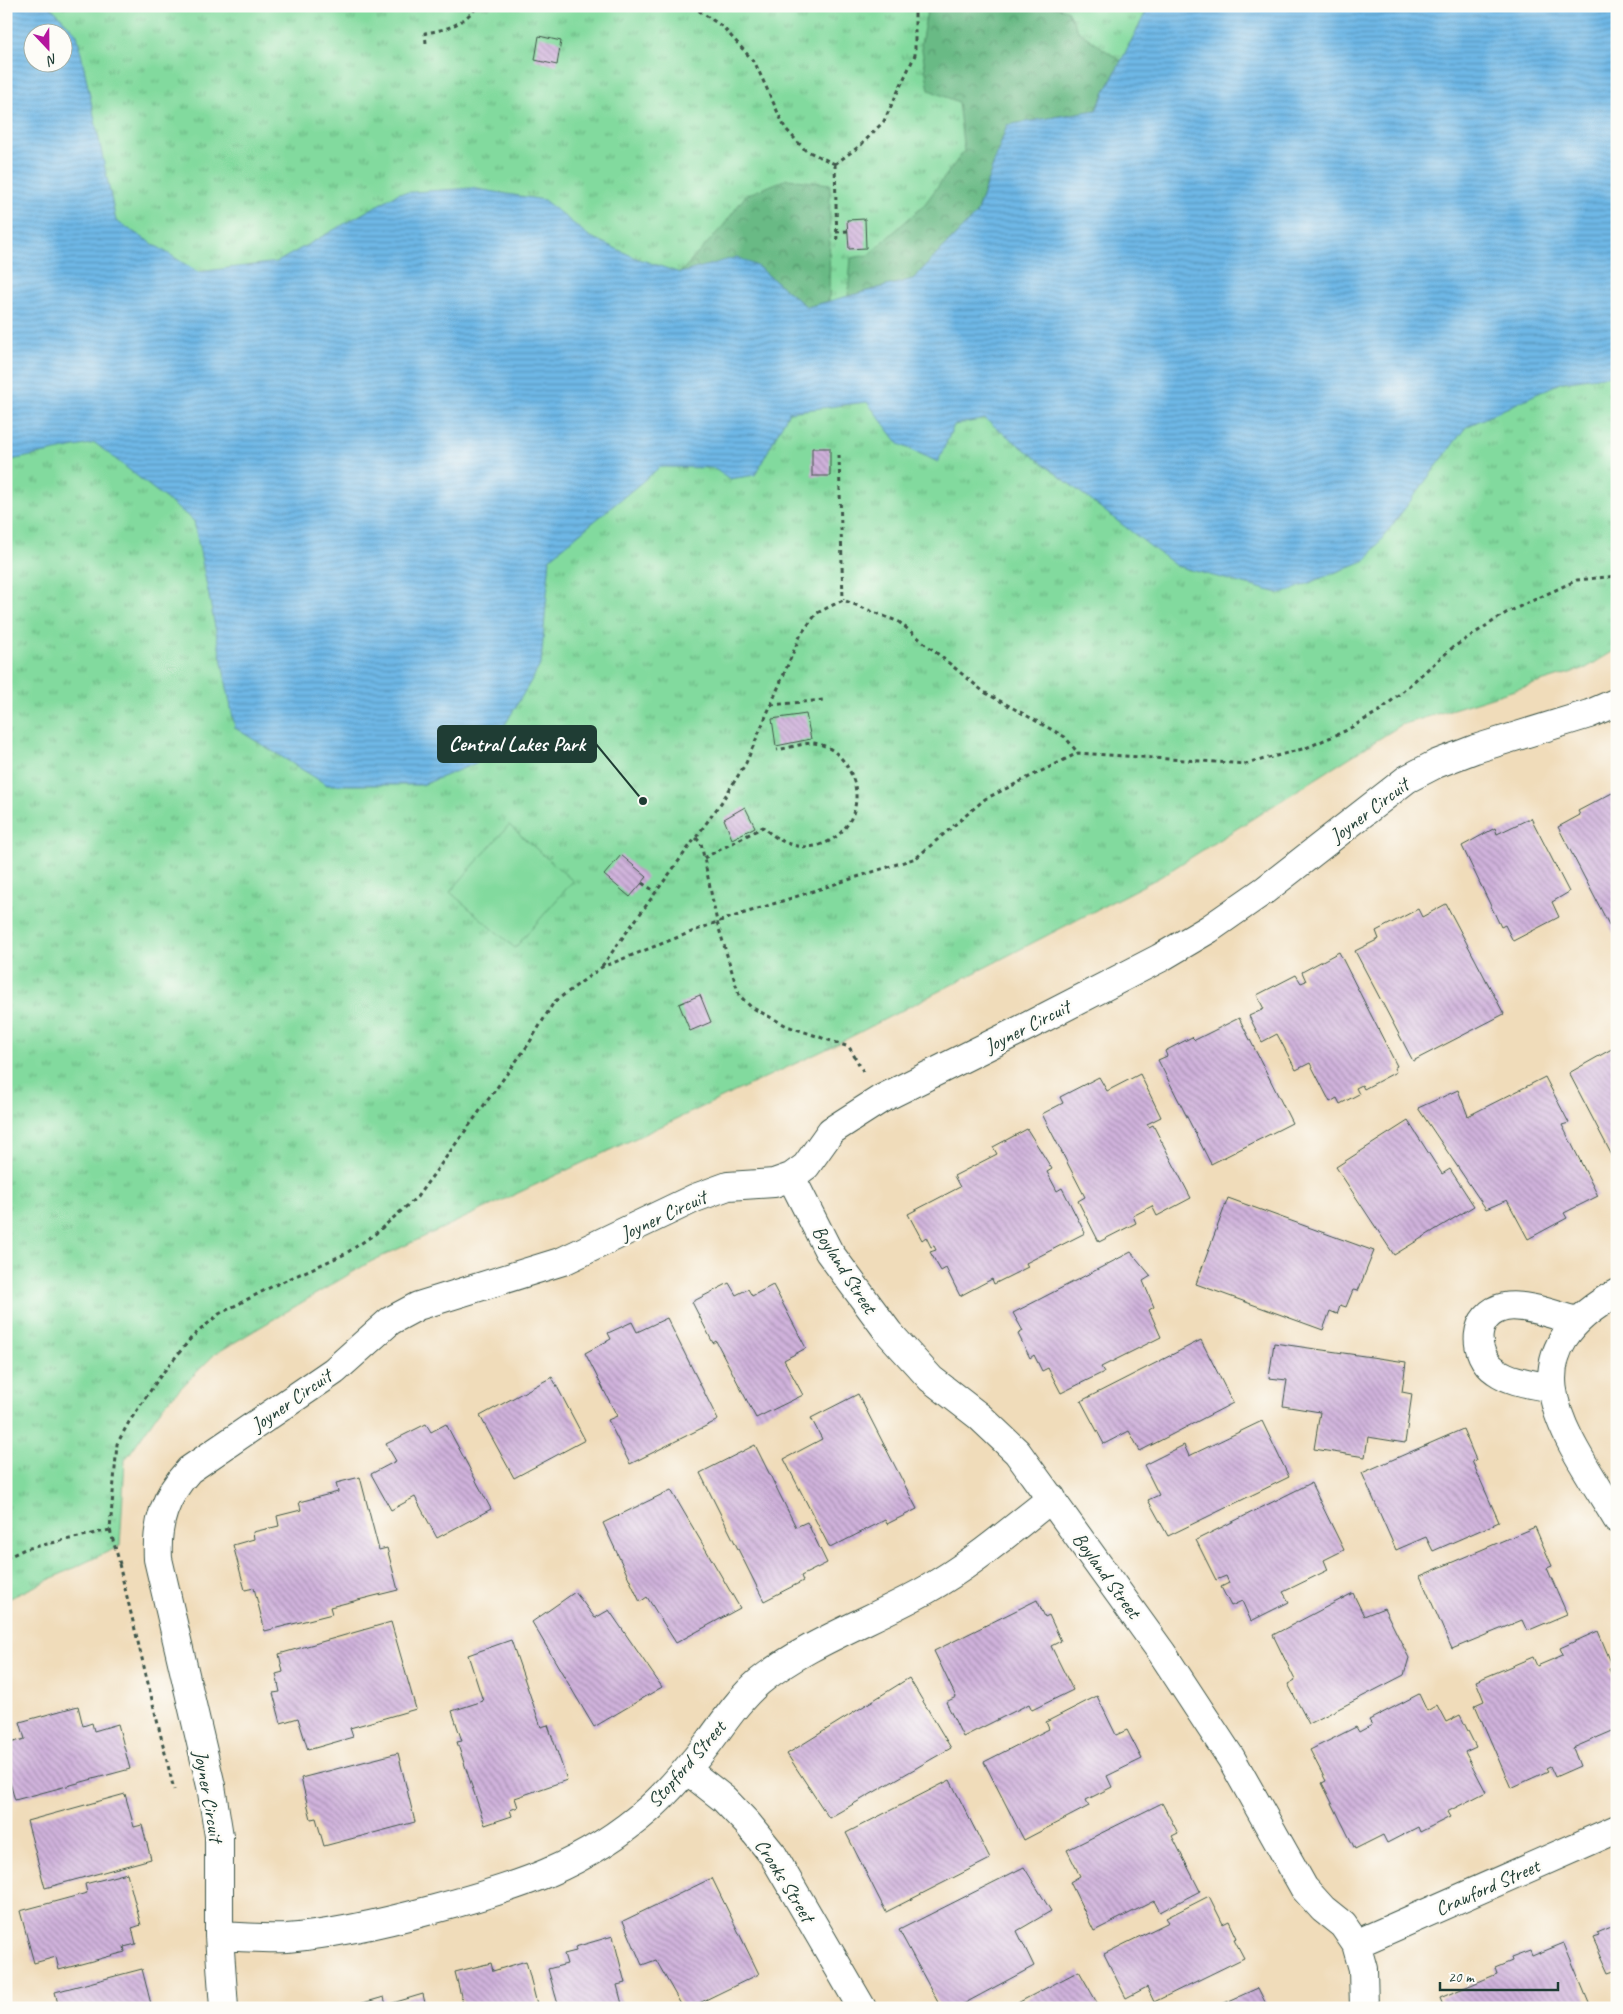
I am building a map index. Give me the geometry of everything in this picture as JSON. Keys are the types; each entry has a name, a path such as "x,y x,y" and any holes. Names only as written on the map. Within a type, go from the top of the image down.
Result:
{"street":[{"name":"Joyner Circuit","path":"224,2008 219,1936 219,1836 211,1786 158,1559 156,1536 163,1509 174,1486 189,1470 334,1371 390,1321 418,1306 563,1261 695,1198 728,1186 774,1183 791,1177 806,1166 831,1131 881,1099 1160,958 1209,929 1265,890 1407,779 1436,764 1475,748 1589,714 1617,702"},
{"name":"Boyland Street","path":"791,1177 829,1252 889,1333 931,1379 980,1417 1017,1452 1162,1653 1226,1750 1304,1888 1323,1909 1343,1925 1356,1944 1363,1969 1364,2008"},
{"path":"1617,1293 1594,1306 1576,1321 1565,1336 1553,1361 1551,1388 1562,1423 1617,1519"},
{"path":"1551,1388 1510,1378 1492,1368 1482,1354 1478,1341 1479,1327 1484,1319 1494,1311 1506,1306 1537,1310 1576,1321"},
{"name":"Stopford Street","path":"219,1936 284,1938 331,1934 404,1917 536,1879 579,1858 614,1837 651,1807 687,1770 734,1709 759,1682 808,1651 926,1590 957,1571 1052,1498"},
{"name":"Crooks Street","path":"687,1770 724,1799 748,1824 773,1855 862,2008"},
{"name":"Crawford Street","path":"1356,1944 1617,1829"}],"path":[{"path":"426,44 425,33 449,29 468,17 478,6"},
{"path":"692,6 723,27 755,63 786,128 805,150 835,164"},
{"path":"835,164 861,145 884,120 915,55 915,6"},
{"path":"835,164 837,244"},
{"path":"836,232 848,231"},
{"path":"839,456 843,600"},
{"path":"6,1558 25,1549 110,1530 117,1444 129,1422 161,1375 192,1337 219,1314 273,1286 345,1254 375,1234 417,1197 528,1044 554,1002 602,967 718,922 916,858 985,799 1078,752 1246,764 1306,748 1345,731 1381,710 1452,648 1506,613 1577,580 1617,576"},
{"path":"602,967 721,803 746,763 801,634 816,613 843,600 898,622 984,692 1065,737 1078,752"},
{"path":"771,705 824,700"},
{"path":"704,858 764,826 776,839 788,845 804,847 818,846 829,841 841,833 848,825 856,803 856,791 846,764 836,753 829,747 812,743 777,750"},
{"path":"696,838 701,843 718,922 739,995 751,1007 787,1026 849,1047 881,1099"},
{"path":"642,883 656,892"},
{"path":"119,1564 174,1792"}],"green space":[{"path":"6,6 1617,6 1617,649 1586,668 1401,725 1160,877 833,1046 370,1262 215,1354 163,1406 125,1460 120,1546 6,1600"},
{"path":"928,6 980,6 980,10 989,6 1049,6 1067,10 1078,31 1121,61 1096,110 1007,125 976,214 913,279 848,296 851,258 868,255 924,205 964,151 958,102 929,90 921,44"},
{"path":"787,179 830,184 829,301 807,307 757,266 680,273 723,226 746,195"},
{"path":"509,825 573,881 515,948 450,892"}],"water":[{"path":"6,6 50,6 65,22 22,22 22,72 72,72 72,29 77,34 116,221 198,272 277,262 399,193 471,188 544,200 589,236 636,258 680,273 737,257 757,266 807,307 913,279 976,214 1007,125 1096,110 1149,6 1617,6 1617,374 1562,382 1466,427 1366,560 1282,594 1176,566 985,419 954,425 938,462 899,444 867,402 789,412 755,475 730,479 713,468 660,467 550,558 541,664 484,760 422,785 327,785 235,728 194,521 95,443 6,461"}],"building":[{"path":"539,36 561,41 557,65 535,60"},
{"path":"865,219 866,248 849,249 847,220"},
{"path":"812,448 830,448 830,476 812,476"},
{"path":"806,714 811,739 776,746 772,719"},
{"path":"1612,793 1617,802 1617,940 1558,827 1580,815 1578,811"},
{"path":"745,807 755,827 732,839 724,819"},
{"path":"1531,818 1569,892 1552,902 1559,917 1513,941 1505,925 1501,927 1462,846 1495,828 1497,834"},
{"path":"621,855 647,877 630,897 604,875"},
{"path":"1446,904 1504,1014 1413,1061 1355,951 1379,939 1376,931 1418,909 1422,917"},
{"path":"1339,952 1397,1066 1394,1068 1396,1072 1364,1089 1362,1085 1356,1088 1359,1094 1340,1104 1337,1098 1330,1102 1310,1063 1296,1070 1277,1034 1262,1042 1249,1016 1264,1009 1257,995 1296,975 1301,983 1306,981 1302,972"},
{"path":"700,995 711,1022 690,1031 679,1004"},
{"path":"1239,1018 1292,1123 1211,1164 1158,1060 1167,1056 1165,1051 1192,1037 1195,1040"},
{"path":"1617,1046 1617,1165 1569,1073"},
{"path":"1140,1074 1161,1117 1147,1124 1149,1127 1153,1125 1191,1198 1157,1216 1152,1206 1133,1216 1136,1223 1099,1242 1078,1201 1085,1197 1042,1114 1063,1103 1060,1097 1099,1077 1107,1091"},
{"path":"1545,1077 1569,1123 1562,1125 1598,1196 1564,1213 1567,1218 1528,1239 1507,1200 1486,1209 1418,1108 1458,1090 1468,1116"},
{"path":"1408,1121 1442,1174 1450,1169 1474,1206 1394,1255 1336,1167"},
{"path":"1027,1129 1052,1169 1047,1172 1057,1191 1062,1188 1085,1233 1026,1263 1028,1267 994,1284 992,1279 960,1296 946,1268 941,1271 930,1252 936,1250 934,1246 931,1247 926,1237 922,1240 908,1214 960,1187 954,1176 997,1154 993,1147"},
{"path":"1228,1198 1374,1251 1358,1291 1353,1290 1346,1307 1340,1305 1337,1314 1330,1311 1323,1330 1196,1284"},
{"path":"1131,1252 1151,1276 1143,1281 1154,1307 1149,1310 1161,1337 1101,1367 1104,1372 1061,1393 1048,1368 1042,1371 1034,1355 1030,1358 1018,1334 1023,1331 1013,1313"},
{"path":"729,1283 736,1295 748,1289 752,1296 773,1285 806,1348 784,1360 803,1395 756,1418 716,1341 713,1343 692,1302"},
{"path":"667,1318 718,1420 630,1464 608,1420 617,1416 585,1353 611,1339 608,1333 632,1322 637,1332"},
{"path":"1201,1340 1233,1403 1140,1451 1129,1431 1104,1444 1081,1401"},
{"path":"1274,1343 1406,1362 1402,1392 1412,1394 1405,1443 1368,1437 1365,1457 1314,1449 1320,1412 1283,1406 1287,1380 1269,1378"},
{"path":"552,1377 585,1440 514,1478 480,1416"},
{"path":"858,1394 917,1509 887,1524 885,1520 830,1548 784,1459 822,1439 811,1418"},
{"path":"1262,1421 1289,1477 1168,1536 1148,1500 1159,1495 1144,1465 1184,1445 1189,1456"},
{"path":"426,1424 431,1432 446,1424 491,1509 437,1538 415,1497 391,1510 371,1474 396,1461 386,1444"},
{"path":"1463,1429 1476,1460 1472,1461 1499,1522 1433,1551 1426,1537 1396,1550 1362,1473"},
{"path":"755,1445 796,1527 807,1522 827,1563 801,1576 803,1581 764,1601 700,1473"},
{"path":"360,1477 379,1550 387,1548 398,1590 330,1607 332,1614 265,1631 254,1588 245,1590 233,1545 254,1539 253,1532 279,1526 277,1516 301,1510 299,1502 338,1492 336,1483"},
{"path":"1311,1483 1344,1550 1324,1560 1328,1570 1283,1592 1289,1602 1251,1621 1242,1601 1231,1606 1221,1587 1229,1583 1226,1576 1216,1580 1196,1540"},
{"path":"671,1490 740,1608 676,1643 647,1597 640,1602 603,1523"},
{"path":"1535,1527 1552,1566 1547,1568 1567,1614 1527,1631 1522,1620 1452,1649 1420,1576"},
{"path":"575,1592 595,1618 609,1610 662,1687 594,1727 532,1622"},
{"path":"1353,1593 1364,1616 1384,1608 1409,1658 1404,1675 1309,1724 1288,1684 1295,1680 1273,1635"},
{"path":"1037,1600 1045,1617 1049,1615 1061,1641 1051,1646 1073,1690 1032,1710 1029,1704 963,1737 946,1702 956,1697 934,1651"},
{"path":"391,1622 416,1709 350,1728 353,1737 308,1750 298,1718 281,1723 273,1693 280,1692 276,1674 283,1672 279,1654"},
{"path":"1598,1631 1613,1667 1609,1669 1612,1676 1617,1674 1617,1729 1573,1748 1580,1766 1555,1777 1550,1766 1546,1768 1548,1771 1511,1788 1475,1705 1484,1701 1476,1681 1533,1657 1537,1666 1563,1655 1560,1648"},
{"path":"511,1640 541,1727 548,1725 567,1780 515,1798 518,1807 510,1810 512,1816 485,1825 457,1742 462,1741 452,1711 483,1701 468,1655"},
{"path":"909,1678 951,1748 829,1818 787,1754"},
{"path":"1419,1694 1427,1711 1437,1705 1446,1722 1460,1715 1476,1747 1465,1752 1486,1792 1447,1812 1450,1817 1420,1832 1418,1827 1387,1843 1383,1835 1355,1849 1322,1783 1326,1781 1310,1750 1356,1727 1359,1732 1372,1725 1369,1720"},
{"path":"1097,1696 1116,1735 1127,1730 1142,1759 1107,1776 1112,1787 1086,1800 1089,1806 1024,1840 984,1762 1049,1729 1046,1722"},
{"path":"78,1706 83,1726 92,1723 94,1731 118,1724 130,1769 15,1800 6,1769 6,1744 25,1739 20,1722"},
{"path":"398,1753 415,1822 324,1846 316,1818 311,1819 301,1778"},
{"path":"950,1780 990,1859 886,1912 846,1833"},
{"path":"125,1794 134,1827 142,1825 151,1859 45,1888 27,1821"},
{"path":"1162,1803 1178,1833 1172,1836 1200,1891 1160,1912 1154,1901 1094,1931 1070,1882 1080,1876 1067,1850"},
{"path":"1024,1867 1051,1911 1017,1931 1034,1966 956,2008 941,2008 899,1930"},
{"path":"127,1873 141,1925 132,1928 136,1944 124,1947 125,1952 59,1970 56,1957 34,1963 20,1911 87,1893 85,1884"},
{"path":"712,1878 759,1974 689,2008 683,2008 656,1960 642,1965 623,1921"},
{"path":"1209,1896 1223,1924 1229,1921 1237,1938 1234,1939 1244,1958 1154,2002 1147,1987 1126,1998 1104,1954 1169,1922 1166,1918"},
{"path":"1617,1920 1617,1975 1615,1971 1609,1973 1593,1938 1599,1936 1597,1933 1616,1925 1614,1921"},
{"path":"613,1936 625,1983 617,1985 623,2008 559,2008 548,1969 567,1964 564,1954 576,1951 575,1947"},
{"path":"1564,1943 1591,2008 1444,2008 1440,1998 1497,1974 1495,1968 1512,1961 1511,1958 1530,1951 1532,1956"},
{"path":"526,1961 538,2008 464,2008 455,1972 491,1963 493,1971"},
{"path":"142,1969 152,2008 59,2008 55,1992"},
{"path":"1079,1971 1100,2008 1008,2008"},
{"path":"1258,1988 1268,2008 1213,2008"},
{"path":"423,1994 426,2008 345,2008 384,1997 386,2005"}],"place":[{"name":"Central Lakes Park","path":"643,801"}]}
